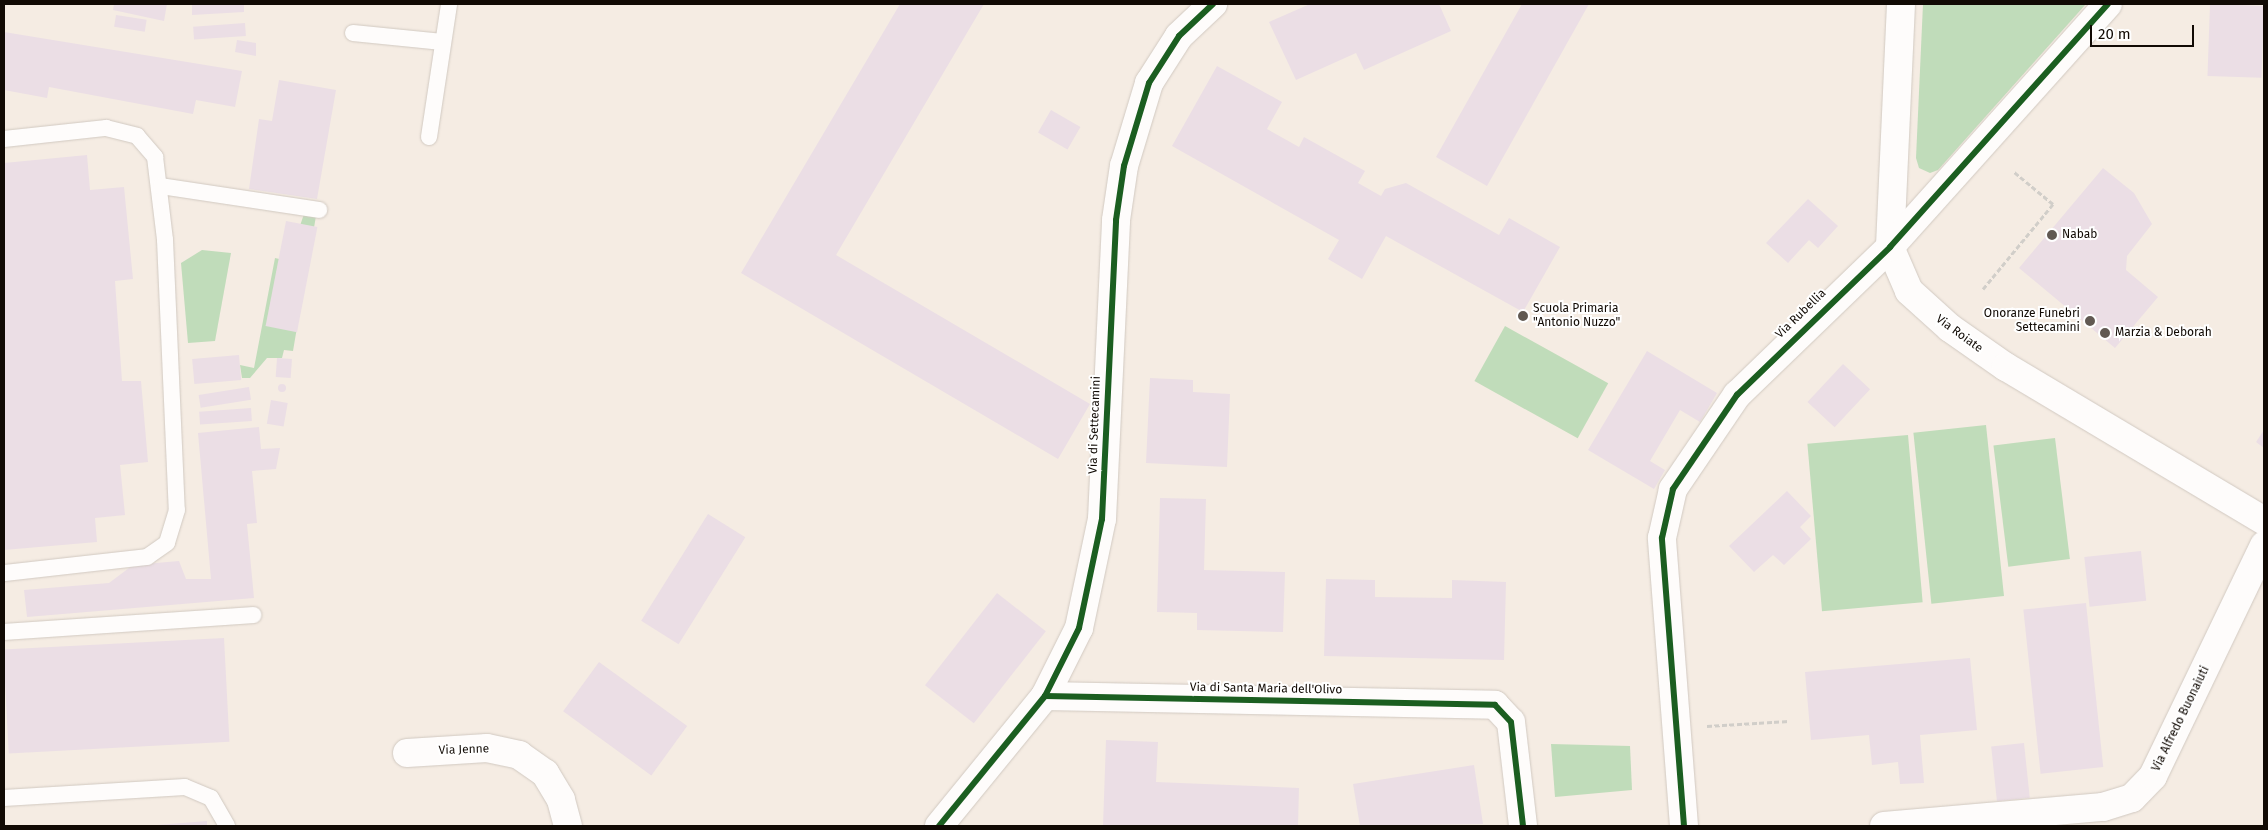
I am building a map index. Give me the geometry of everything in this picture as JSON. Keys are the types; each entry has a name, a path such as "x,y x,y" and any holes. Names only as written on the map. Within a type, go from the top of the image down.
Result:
{"street":[{"name":"Via di Settecamini","path":"939,826 1045,696 1080,628 1097,557 1116,220 1130,138 1163,58 1198,15 1213,4"},
{"name":"Via Roiate","path":"1902,4 1890,247 1909,291 1956,332 2067,405 2264,520"},
{"name":"Via Rubellia","path":"1684,826 1674,718 1662,538 1674,489 1704,437 1737,395 1890,247 2108,4"},
{"name":"Via Alfredo Buonaiuti","path":"1884,826 2103,806 2132,798 2153,776 2264,544"},
{"name":"Via di Santa Maria dell'Olivo","path":"1045,696 1486,704 1503,709 1511,722 1523,826"},
{"name":"Via Jenne","path":"407,753 487,748 519,755 545,773 561,800 568,826"}],"lane":[{"path":"429,137 449,4"},
{"path":"353,33 443,42"},
{"path":"4,138 90,128 123,131 147,145 161,186 177,510 172,533 158,551 135,560 4,573"},
{"path":"161,186 319,210"},
{"path":"4,632 253,615"},
{"path":"4,798 185,787 211,798 227,826"}],"path":[{"path":"1982,289 2053,204 2013,171"},
{"path":"1674,718 1789,721"}],"green space":[{"path":"1923,4 2086,4 1938,170 1930,173 1919,168 1916,158"},
{"path":"304,214 316,216 293,351 284,350 282,358 267,358 250,378 242,378 240,365 254,368 275,258 288,261"},
{"path":"202,250 231,253 215,341 188,343 181,263"},
{"path":"1505,326 1608,383 1578,438 1474,381"},
{"path":"1986,425 2004,596 1931,604 1913,433"},
{"path":"1908,435 1923,602 1822,611 1807,444"},
{"path":"2055,438 2070,559 2008,567 1993,446"},
{"path":"1551,744 1630,746 1632,790 1555,797"}],"building":[{"path":"114,4 167,4 164,21 113,10"},
{"path":"192,4 244,4 244,12 192,15"},
{"path":"900,4 984,4 836,255 1090,404 1058,459 741,273"},
{"path":"1310,4 1439,4 1451,31 1364,70 1356,53 1296,80 1269,22"},
{"path":"1522,4 1589,4 1487,186 1436,157"},
{"path":"2210,4 2264,6 2261,78 2207,76"},
{"path":"116,15 147,20 145,32 114,27"},
{"path":"245,23 246,36 194,40 193,27"},
{"path":"4,32 242,71 235,107 196,100 193,114 49,87 47,98 4,90"},
{"path":"237,40 256,43 256,56 235,52"},
{"path":"1217,66 1282,102 1267,129 1299,147 1304,137 1365,171 1358,183 1381,196 1385,189 1406,183 1499,235 1509,218 1560,247 1523,312 1386,236 1362,279 1328,259 1339,240 1172,146"},
{"path":"279,80 336,90 317,199 249,189 259,119 272,121"},
{"path":"1051,110 1080,127 1067,150 1038,133"},
{"path":"87,155 90,190 124,187 133,279 115,281 122,381 141,381 148,462 120,465 125,515 95,518 97,542 4,550 4,163"},
{"path":"2103,168 2134,193 2152,224 2127,256 2126,270 2158,297 2115,348 2019,268"},
{"path":"1808,199 1838,226 1818,248 1809,240 1788,263 1766,243"},
{"path":"286,221 317,227 297,332 266,326"},
{"path":"1647,351 1717,393 1700,422 1680,410 1650,461 1665,470 1654,489 1588,450"},
{"path":"239,355 241,380 194,384 192,359"},
{"path":"277,358 292,359 291,378 276,377"},
{"path":"1843,364 1870,389 1835,427 1808,402"},
{"path":"1150,378 1193,380 1193,392 1230,394 1227,467 1146,463"},
{"path":"282,384 286,388 282,392 278,388"},
{"path":"249,387 251,400 201,408 199,395"},
{"path":"271,400 288,403 284,427 267,424"},
{"path":"251,408 252,421 200,425 199,412"},
{"path":"259,427 261,449 280,448 276,469 252,471 257,523 247,524 254,598 27,617 24,590 109,583 133,565 179,561 186,579 211,579 198,433"},
{"path":"2264,430 2264,448 2256,442"},
{"path":"1787,491 1811,516 1800,527 1811,539 1784,565 1773,555 1754,572 1729,546"},
{"path":"1160,498 1206,499 1204,570 1285,572 1283,632 1197,630 1197,613 1157,612"},
{"path":"708,514 745,537 679,644 641,621"},
{"path":"2141,551 2146,601 2090,607 2084,557"},
{"path":"1326,579 1375,580 1375,597 1452,598 1452,580 1506,582 1504,660 1324,656"},
{"path":"997,593 1046,631 974,723 925,685"},
{"path":"2086,603 2103,767 2041,774 2023,610"},
{"path":"224,638 229,742 9,753 4,650"},
{"path":"1970,658 1977,730 1920,735 1924,783 1900,784 1898,762 1872,765 1869,735 1811,740 1805,672"},
{"path":"599,662 687,726 651,775 563,711"},
{"path":"1106,740 1158,742 1156,782 1299,788 1298,826 1103,826"},
{"path":"2024,743 2030,798 1997,801 1991,746"},
{"path":"1474,765 1483,824 1360,826 1353,784"},
{"path":"207,821 207,826 157,826 157,825"}],"cycle path":[{"path":"939,826 1045,696 1079,628 1102,519 1116,220 1124,166 1149,83 1179,36 1213,4"},
{"path":"1684,826 1662,538 1673,489 1737,395 1890,247 2108,4"},
{"path":"1045,696 1495,705 1511,722 1523,826"}],"place":[{"name":"Nabab","path":"2052,235"},
{"name":"Scuola Primaria \"Antonio Nuzzo\"","path":"1523,316"},
{"name":"Onoranze Funebri Settecamini","path":"2090,321"},
{"name":"Marzia & Deborah","path":"2105,333"}]}
